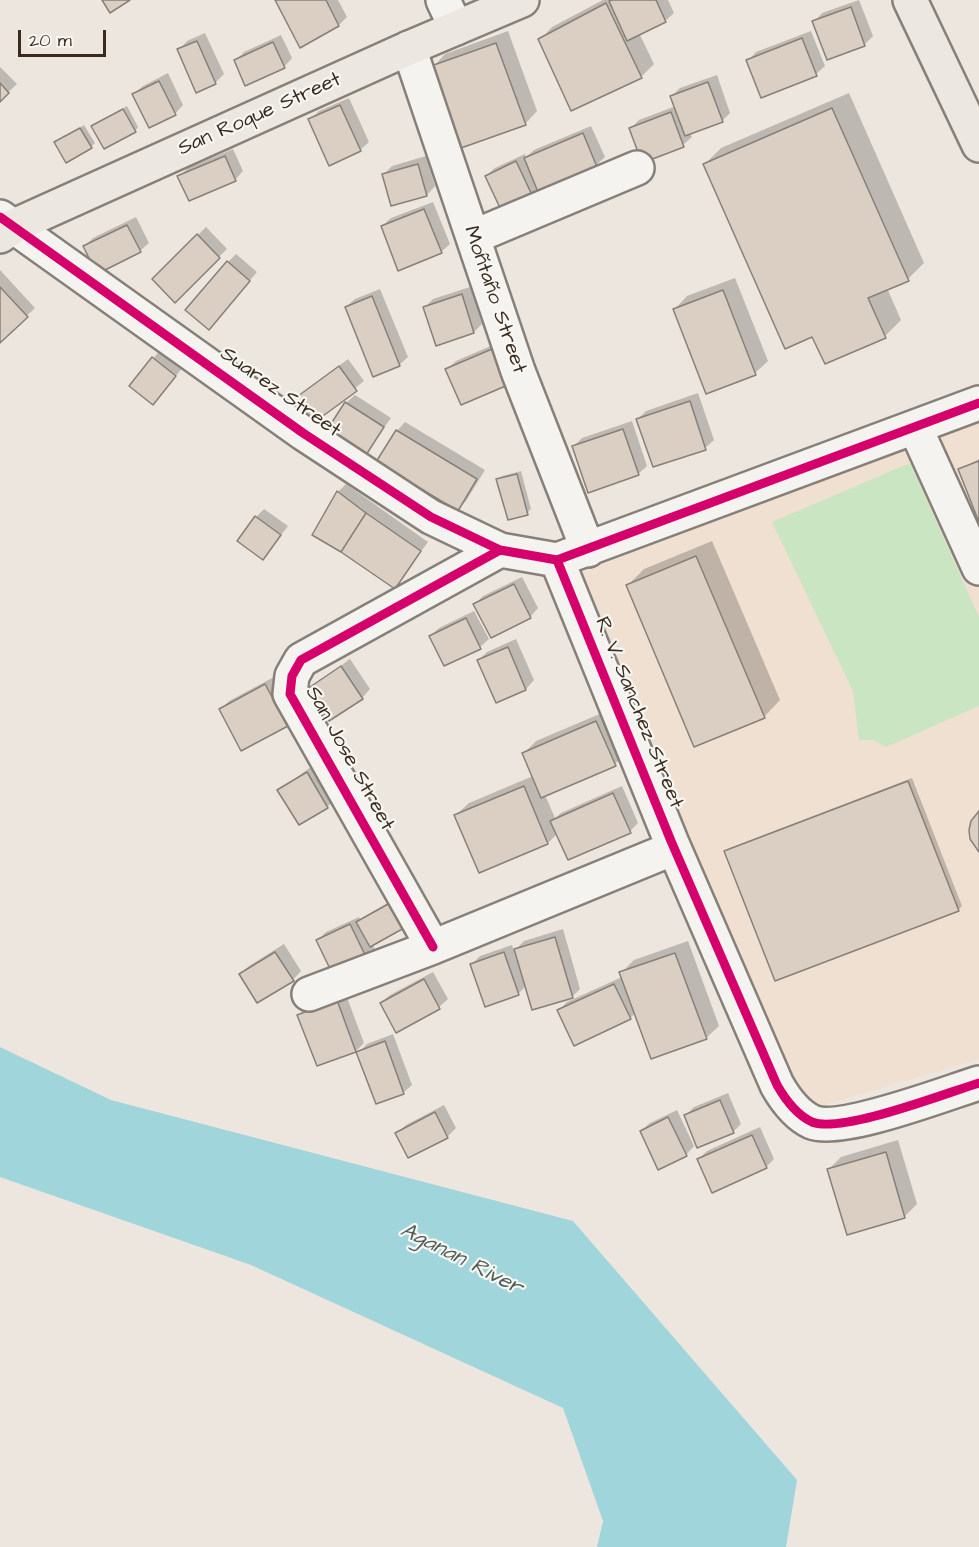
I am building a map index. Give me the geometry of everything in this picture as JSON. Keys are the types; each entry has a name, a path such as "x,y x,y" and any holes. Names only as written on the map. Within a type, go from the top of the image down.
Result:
{"main road":[{"name":"San Roque Street","path":"5,226 409,48 450,14 522,0"},
{"path":"910,0 979,146"}],"street":[{"name":"Moñtaño Street","path":"409,48 539,428 588,550"},
{"path":"473,237 637,168"},
{"name":"Suarez Street","path":"5,226 303,433 431,516 500,550 557,560"},
{"path":"557,560 979,403"},
{"path":"915,427 979,568"},
{"name":"San Jose Street","path":"433,947 290,694 289,685 301,660 500,550"},
{"name":"R. V. Sanchez Street","path":"557,560 674,848 777,1085 786,1100 811,1121 823,1124 845,1124 979,1083"},
{"path":"309,994 433,947 674,848"}],"shaded area":[{"path":"979,414 979,1059 818,1107 791,1085 581,568"}],"green space":[{"path":"910,463 979,617 979,706 886,747 874,740 859,740 853,691 772,522"}],"water":[{"name":"Aganan River","path":"0,1047 111,1100 573,1221 797,1480 786,1547 597,1547 603,1521 563,1408 251,1265 0,1177"}],"building":[{"path":"102,0 130,0 110,13"},
{"path":"275,0 326,0 339,26 300,48"},
{"path":"656,0 666,22 627,41 609,1"},
{"path":"606,3 642,78 571,111 538,39"},
{"path":"851,7 865,46 827,60 812,21"},
{"path":"802,38 817,76 761,98 746,60"},
{"path":"197,41 216,84 196,93 177,49"},
{"path":"273,42 285,68 245,86 234,60"},
{"path":"496,43 526,125 461,148 431,66"},
{"path":"159,81 176,115 149,128 132,94"},
{"path":"708,82 723,122 685,136 670,96"},
{"path":"0,83 9,93 0,102"},
{"path":"340,105 361,151 329,166 308,119"},
{"path":"832,108 909,281 868,298 886,338 825,364 812,337 785,349 703,164"},
{"path":"123,109 136,132 104,149 91,126"},
{"path":"671,112 684,147 642,163 629,128"},
{"path":"80,128 92,148 66,163 54,142"},
{"path":"583,133 597,167 538,192 524,158"},
{"path":"225,156 236,181 189,201 177,176"},
{"path":"516,161 532,195 501,210 485,176"},
{"path":"418,164 427,196 391,206 382,174"},
{"path":"424,209 442,253 398,271 381,226"},
{"path":"127,225 141,252 97,274 83,246"},
{"path":"197,234 220,258 175,303 152,279"},
{"path":"227,261 250,281 209,330 185,310"},
{"path":"0,287 28,317 0,343"},
{"path":"723,290 756,375 706,394 673,309"},
{"path":"462,294 474,333 436,346 423,307"},
{"path":"372,296 400,366 373,377 345,307"},
{"path":"492,349 508,385 461,405 445,369"},
{"path":"152,357 176,376 153,405 129,386"},
{"path":"339,366 357,391 312,424 294,399"},
{"path":"690,401 706,450 653,467 636,419"},
{"path":"345,402 384,427 366,455 327,430"},
{"path":"623,429 639,475 588,493 572,446"},
{"path":"396,430 477,479 458,511 376,462"},
{"path":"979,461 979,522 958,469"},
{"path":"517,474 528,515 508,520 496,479"},
{"path":"337,491 366,513 341,552 312,535"},
{"path":"366,513 421,551 395,589 341,552"},
{"path":"255,516 281,535 263,560 237,541"},
{"path":"696,556 765,718 694,747 626,585"},
{"path":"514,584 531,618 491,638 473,604"},
{"path":"466,618 481,649 444,666 429,636"},
{"path":"508,647 526,690 496,703 477,660"},
{"path":"341,666 363,699 329,721 307,689"},
{"path":"265,684 288,726 241,751 219,709"},
{"path":"596,721 616,766 541,798 522,753"},
{"path":"307,772 328,808 299,825 277,790"},
{"path":"908,781 959,911 775,981 724,851"},
{"path":"524,786 548,844 479,873 454,815"},
{"path":"613,793 631,833 568,860 550,821"},
{"path":"979,811 979,852 970,839 969,830 971,821"},
{"path":"399,898 413,923 370,947 356,922"},
{"path":"350,924 367,959 333,975 316,940"},
{"path":"555,937 573,998 532,1010 514,949"},
{"path":"275,952 294,981 257,1003 239,974"},
{"path":"504,952 519,995 485,1007 470,964"},
{"path":"675,953 707,1039 651,1059 619,972"},
{"path":"424,979 440,1009 396,1033 380,1003"},
{"path":"614,984 631,1019 574,1046 557,1010"},
{"path":"337,1000 356,1052 317,1066 297,1015"},
{"path":"385,1041 404,1094 376,1104 356,1052"},
{"path":"720,1100 734,1133 697,1148 684,1115"},
{"path":"435,1112 448,1138 408,1158 395,1133"},
{"path":"668,1117 687,1156 658,1170 640,1131"},
{"path":"752,1135 767,1168 712,1193 697,1159"},
{"path":"886,1152 905,1218 847,1235 827,1169"}],"cycle path":[{"path":"0,217 303,433 431,517 500,550 557,560 979,403"},
{"path":"433,947 290,694 292,676 301,660 500,550"},
{"path":"557,560 671,841 777,1085 796,1111 812,1122 826,1124 846,1122 894,1111 979,1083"}]}
